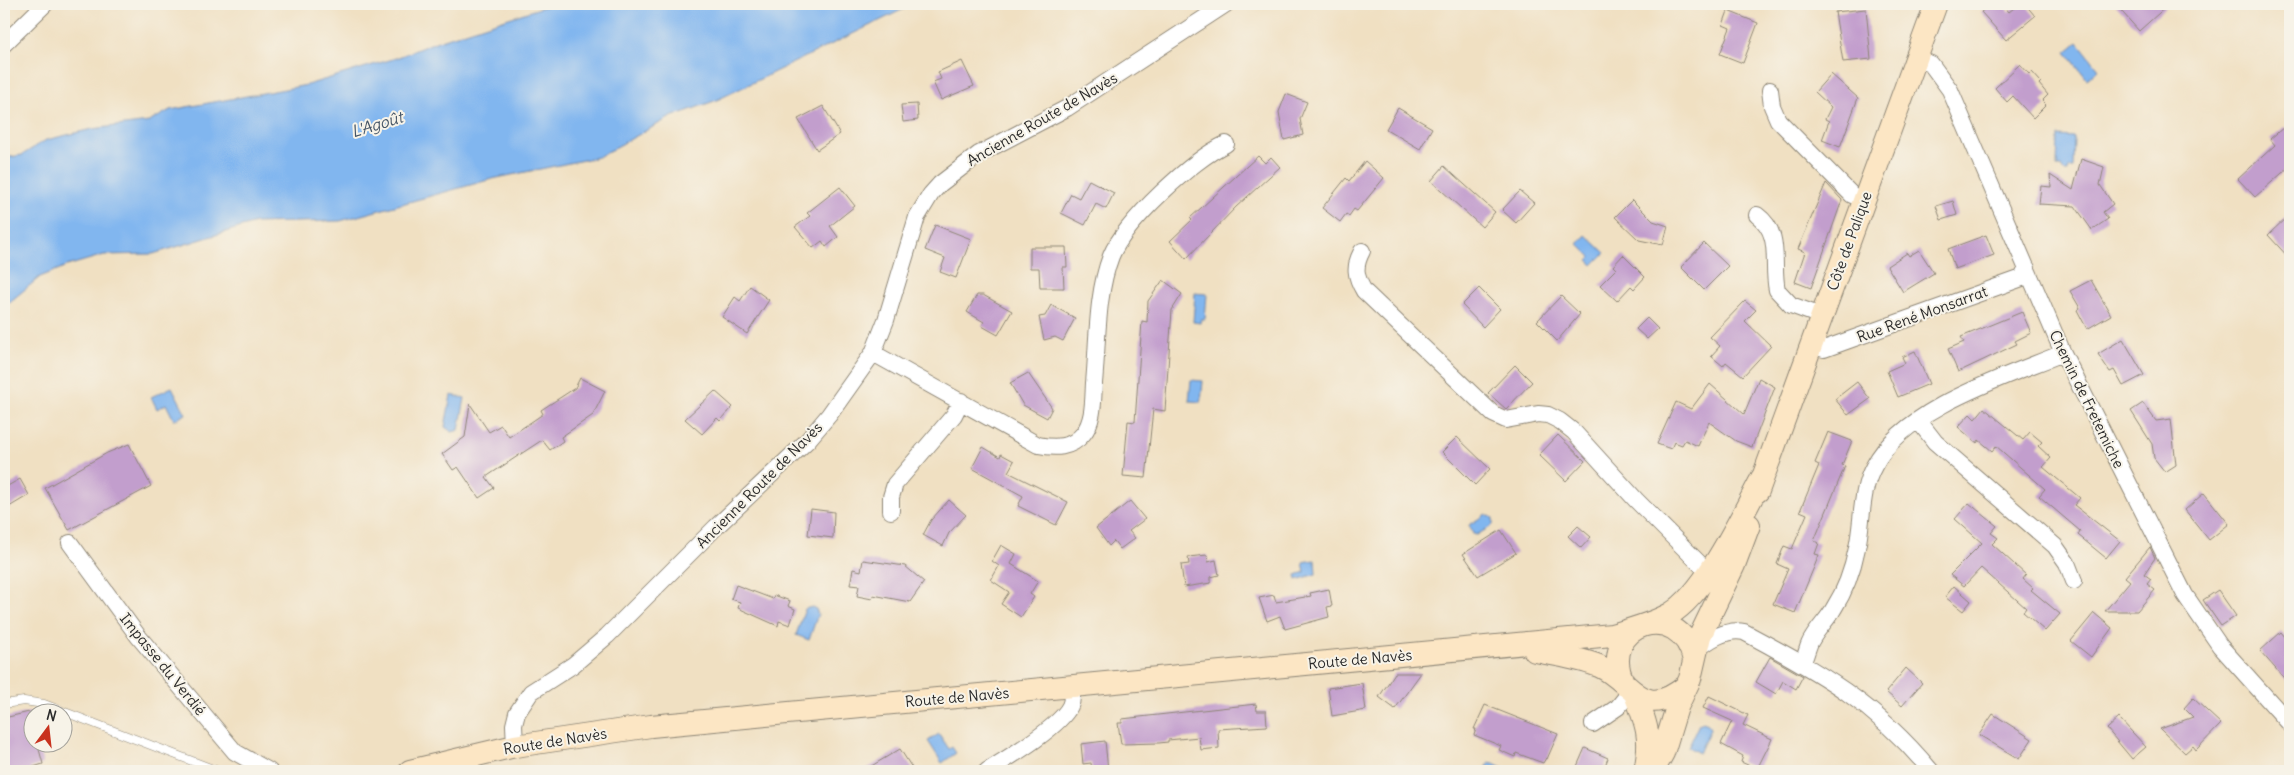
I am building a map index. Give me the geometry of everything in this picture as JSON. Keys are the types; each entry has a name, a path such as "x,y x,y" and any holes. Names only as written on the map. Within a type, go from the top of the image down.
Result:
{"main road":[{"name":"Côte de Palique","path":"1762,478 1817,347 1821,316 1864,199 1924,61 1936,4"},
{"path":"1645,771 1650,738 1647,725 1630,689 1618,672 1619,649 1632,631 1670,614 1686,602 1708,572 1762,478"},
{"path":"1654,771 1663,753 1685,687 1690,679 1695,655 1708,615 1734,564 1749,525 1762,478"},
{"path":"1507,647 1612,635 1654,623 1677,629 1686,638 1695,655"},
{"path":"1507,647 1562,656 1589,663 1606,670 1630,689 1648,700 1661,700 1674,696 1685,687"},
{"name":"Route de Navès","path":"410,771 515,746 651,726 1507,647"}],"street":[{"path":"4,44 45,4"},
{"name":"Ancienne Route de Navès","path":"515,746 514,725 517,713 531,692 573,665 607,636 716,527 807,441 829,415 873,352 917,217 930,194 949,175 979,154 1066,108 1226,4"},
{"name":"Chemin de Fretemiche","path":"1924,61 1938,71 1956,102 2063,353 2150,528 2195,612 2220,646 2290,724"},
{"path":"1770,90 1772,106 1778,120 1852,195 1864,199"},
{"path":"873,352 1038,444 1052,448 1066,446 1076,441 1084,433 1091,412 1103,289 1111,256 1119,241 1139,214 1204,156 1226,144"},
{"path":"1757,215 1765,220 1774,239 1776,290 1791,305 1821,316"},
{"path":"1362,251 1356,271 1364,291 1493,414 1506,420 1538,414 1548,415 1560,421 1574,432 1636,500 1708,572"},
{"name":"Rue René Monsarrat","path":"1817,347 2022,278 2027,268"},
{"path":"1802,663 1810,641 1836,607 1845,585 1858,547 1867,482 1874,466 1898,437 1918,420 1953,399 2063,353"},
{"path":"891,511 891,497 895,484 954,415 961,402"},
{"path":"1918,420 1935,442 2055,546 2067,563 2074,581"},
{"name":"Impasse du Verdié","path":"70,543 138,636 235,752 269,771"},
{"path":"1695,655 1712,639 1739,631 1802,663 1872,710 1906,741 1931,771"},
{"path":"988,771 1027,745 1060,719 1070,706 1072,699 1071,687"},
{"path":"1593,724 1618,707 1630,689"}],"lane":[{"path":"4,704 24,702 44,704 218,771"}],"water":[{"name":"L'Agoût","path":"552,4 914,4 717,100 671,117 598,157 492,179 340,221 255,223 153,254 104,255 67,266 40,277 6,305 7,327 4,329 4,158 22,155 46,140 92,129 149,122 170,110 307,85 396,58 438,41"},
{"path":"2078,42 2099,69 2087,79 2066,52"},
{"path":"2058,136 2074,137 2073,168 2069,168 2068,172 2064,172 2061,167 2057,167"},
{"path":"1586,235 1605,253 1593,265 1588,260 1591,257 1578,244"},
{"path":"1195,293 1207,294 1205,319 1201,319 1200,323 1193,322"},
{"path":"1191,380 1203,381 1201,402 1189,401"},
{"path":"172,387 186,414 174,420 166,404 157,409 151,397"},
{"path":"451,395 465,398 459,430 452,432 445,427"},
{"path":"1486,514 1493,518 1493,525 1477,535 1473,534 1469,525"},
{"path":"1315,560 1316,574 1297,580 1296,575 1305,572 1303,562"},
{"path":"812,607 816,609 818,614 809,640 796,635 805,609"},
{"path":"1703,722 1708,724 1710,729 1699,753 1688,747 1699,724"},
{"path":"939,734 949,749 952,747 956,753 942,763 928,741"},
{"path":"1489,762 1509,771 1485,771"}],"building":[{"path":"1991,4 2002,4 2009,12 2019,4 2025,4 2035,16 2006,40 1981,12"},
{"path":"2115,4 2169,4 2139,31"},
{"path":"1866,9 1871,59 1843,62 1835,12"},
{"path":"1728,11 1758,23 1743,63 1720,54 1730,28 1723,25"},
{"path":"962,61 974,86 941,100 933,82 941,79 938,72"},
{"path":"2020,64 2029,74 2032,72 2041,82 2039,84 2048,95 2042,101 2046,105 2033,118 2013,96 2007,102 1995,88"},
{"path":"1831,74 1858,98 1840,147 1822,140 1829,121 1825,119 1831,107 1815,92"},
{"path":"1286,94 1307,102 1300,119 1303,135 1284,140 1279,112"},
{"path":"917,104 918,120 903,122 901,105"},
{"path":"823,106 840,134 817,150 798,119"},
{"path":"1398,108 1432,128 1420,149 1386,129"},
{"path":"2284,127 2290,132 2290,166 2255,197 2238,179 2275,145 2270,139"},
{"path":"1258,156 1265,163 1271,157 1280,167 1236,207 1186,259 1170,241 1192,220 1190,218"},
{"path":"2081,159 2104,167 2100,185 2113,204 2103,212 2108,219 2092,230 2075,206 2039,204 2041,186 2051,187 2050,175 2073,190"},
{"path":"1365,161 1384,178 1357,211 1354,209 1349,216 1346,214 1340,222 1322,208 1346,178 1349,181"},
{"path":"1444,166 1495,212 1482,227 1431,181"},
{"path":"1089,180 1114,193 1106,209 1096,204 1085,225 1061,213 1071,194 1079,198"},
{"path":"1826,183 1842,200 1811,288 1795,282 1805,252 1798,249"},
{"path":"840,187 855,206 830,226 838,237 826,247 822,241 813,248 795,227 810,216 807,213"},
{"path":"1520,191 1534,203 1516,223 1502,210"},
{"path":"1632,200 1653,221 1668,226 1663,245 1639,240 1615,217"},
{"path":"1953,201 1957,215 1941,220 1936,206"},
{"path":"2290,214 2290,259 2268,235"},
{"path":"935,225 971,239 956,278 940,272 945,258 925,250"},
{"path":"1986,235 1994,255 1955,269 1948,249"},
{"path":"1704,243 1728,266 1704,290 1681,267"},
{"path":"1030,247 1066,247 1067,267 1063,267 1064,288 1040,288 1039,268 1030,268"},
{"path":"1919,250 1934,273 1903,292 1887,266 1907,253 1909,256"},
{"path":"1623,255 1645,277 1634,289 1631,286 1617,301 1600,285 1616,269 1613,266"},
{"path":"1163,280 1182,294 1172,310 1165,411 1153,409 1146,478 1123,476 1128,421 1135,422 1142,321 1147,322 1148,301"},
{"path":"2091,280 2111,315 2087,329 2077,310 2080,308 2070,291"},
{"path":"750,286 769,300 747,334 722,317 735,297 740,301"},
{"path":"1479,288 1500,309 1483,327 1462,305"},
{"path":"977,295 983,295 1012,311 998,335 982,326 984,322 967,312"},
{"path":"1561,296 1580,314 1557,341 1537,321"},
{"path":"1745,301 1756,310 1745,321 1771,346 1743,376 1726,362 1723,366 1711,356 1720,346 1710,337"},
{"path":"1051,305 1075,318 1063,341 1055,337 1044,340 1039,317 1045,316"},
{"path":"2022,312 2031,333 2015,341 2017,344 1958,372 1948,349 1964,342 1961,337"},
{"path":"1647,318 1658,329 1647,339 1636,329"},
{"path":"2123,339 2144,375 2123,386 2114,370 2110,372 2098,354"},
{"path":"1915,351 1929,384 1898,397 1887,371 1905,363 1902,357"},
{"path":"1515,365 1532,382 1506,409 1488,393"},
{"path":"1028,373 1052,408 1047,418 1023,405 1010,383"},
{"path":"580,378 605,391 593,415 561,437 563,441 550,450 542,440 486,477 494,488 479,498 458,467 453,470 442,454 465,437 470,404 489,432 501,425 509,437 543,414 541,410 575,388"},
{"path":"1759,378 1775,387 1752,447 1736,441 1709,422 1698,446 1685,440 1682,445 1674,442 1671,449 1657,444 1676,402 1691,409 1710,384 1744,414"},
{"path":"1857,382 1870,399 1848,415 1835,399"},
{"path":"715,391 733,407 720,421 717,418 702,434 685,419"},
{"path":"2143,403 2156,421 2171,419 2176,465 2165,472 2154,458 2152,444 2131,411"},
{"path":"1984,408 2023,440 2030,432 2042,442 2038,446 2051,458 2043,467 2080,498 2074,505 2120,541 2106,558 2078,535 2080,531 2039,496 2045,489 1996,446 1992,451 1979,440 1977,443 1958,427 1970,414 1975,419"},
{"path":"1828,432 1852,441 1842,465 1845,466 1814,541 1819,543 1815,554 1819,555 1795,613 1773,604 1788,569 1777,564 1784,546 1792,549 1807,514 1800,511 1819,465 1815,463"},
{"path":"1558,435 1585,461 1566,481 1539,455"},
{"path":"1457,437 1490,469 1475,485 1442,452"},
{"path":"129,444 151,486 69,530 45,488 107,453"},
{"path":"983,447 1000,457 1001,454 1014,461 1008,472 1068,502 1056,525 1018,506 1023,496 972,468"},
{"path":"20,479 29,495 4,510 4,488"},
{"path":"2204,493 2229,524 2209,540 2185,510"},
{"path":"949,500 966,515 949,533 943,546 923,535 931,520"},
{"path":"1130,501 1145,519 1129,531 1135,538 1120,549 1114,541 1109,546 1096,528"},
{"path":"1969,503 1997,526 1991,533 1998,538 1992,544 2026,575 2023,579 2033,588 2031,590 2060,614 2045,631 2023,612 2026,608 1981,568 1964,586 1950,575 1982,543 1955,519"},
{"path":"811,509 834,512 833,538 808,535"},
{"path":"1578,526 1591,537 1581,548 1568,536"},
{"path":"1501,530 1516,553 1478,576 1463,554"},
{"path":"1001,545 1016,554 1011,564 1038,581 1030,594 1034,597 1021,617 1001,604 1009,592 991,580 999,566 992,561"},
{"path":"2150,547 2155,558 2144,574 2151,579 2147,584 2155,590 2137,611 2105,611 2130,581 2125,577"},
{"path":"1207,555 1208,562 1216,560 1219,575 1211,577 1211,583 1184,587 1181,565 1189,564 1188,557"},
{"path":"863,560 905,566 924,582 910,602 873,595 872,599 857,596 859,586 850,585 853,569 861,571"},
{"path":"736,585 773,599 774,595 790,601 788,606 795,609 790,625 779,621 778,626 738,608 740,602 731,599"},
{"path":"1954,586 1971,601 1963,611 1945,597"},
{"path":"1329,589 1332,606 1327,607 1329,617 1285,629 1280,616 1267,621 1259,598 1274,595 1276,602 1311,596 1310,593"},
{"path":"2218,590 2236,616 2221,626 2203,600"},
{"path":"2094,613 2112,628 2091,657 2071,641"},
{"path":"2281,632 2290,643 2290,685 2260,651"},
{"path":"1770,657 1803,676 1796,689 1783,681 1776,694 1756,682"},
{"path":"1906,668 1922,683 1902,706 1886,692"},
{"path":"1395,673 1421,673 1395,709 1379,697"},
{"path":"1362,683 1366,710 1332,716 1328,688"},
{"path":"1709,696 1748,715 1743,725 1772,739 1757,769 1741,762 1743,756 1721,744 1732,721 1703,708"},
{"path":"2193,698 2221,724 2196,750 2193,746 2185,753 2160,729 2193,717 2184,708"},
{"path":"1256,704 1257,711 1266,711 1267,726 1218,729 1219,748 1201,750 1199,737 1168,740 1168,742 1159,743 1121,744 1118,723 1122,723 1122,719"},
{"path":"1485,705 1558,734 1547,759 1543,763 1516,753 1515,757 1499,750 1501,746 1474,735 1476,729 1474,729"},
{"path":"22,714 22,752 40,752 43,764 30,768 31,771 4,771 4,718"},
{"path":"1993,714 2032,739 2019,759 1979,735"},
{"path":"2119,718 2146,747 2132,759 2107,729"},
{"path":"1105,741 1108,770 1092,771 1091,763 1083,764 1081,744"},
{"path":"1585,748 1608,758 1603,771 1575,771"},
{"path":"900,749 914,771 863,771"}]}
